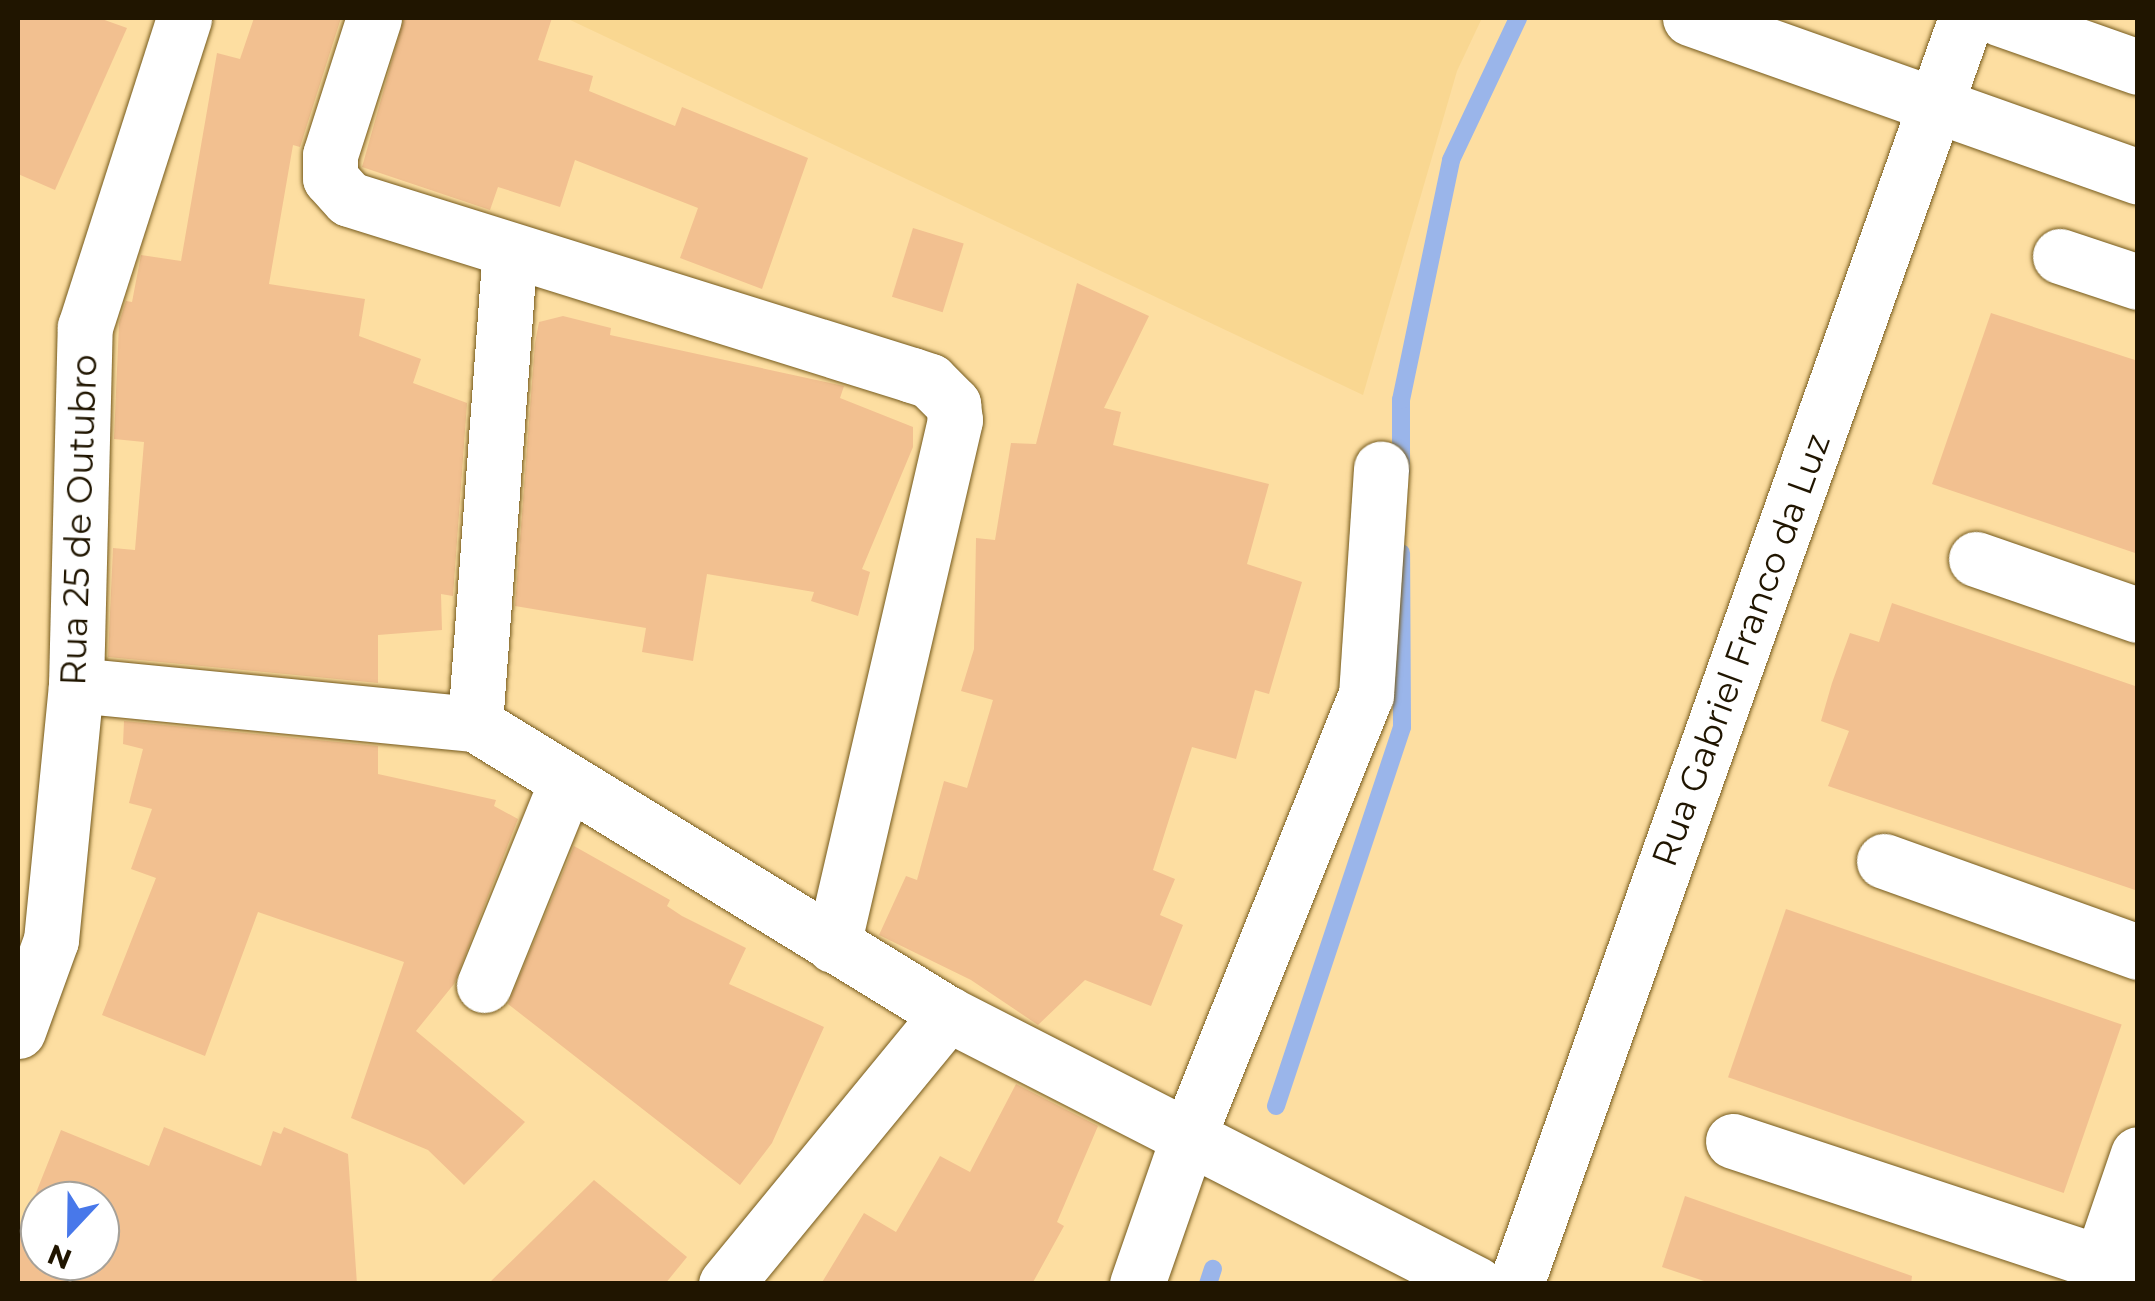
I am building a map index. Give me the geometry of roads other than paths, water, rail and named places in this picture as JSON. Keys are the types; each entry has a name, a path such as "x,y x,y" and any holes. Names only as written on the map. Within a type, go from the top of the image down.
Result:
{"street":[{"name":"Rua 25 de Outubro","path":"18,1031 51,940 76,685 84,327 184,18"},
{"path":"374,18 330,155 335,188 349,199 912,375 930,382 953,404 955,420 833,944"},
{"path":"1690,18 2138,178"},
{"name":"Rua Gabriel Franco da Luz","path":"1516,1284 1966,18"},
{"path":"2000,18 2138,68"},
{"path":"474,724 510,252"},
{"path":"2060,256 2138,282"},
{"path":"1137,1284 1190,1132 1366,695 1381,468"},
{"path":"1976,559 2138,615"},
{"path":"76,685 474,724 948,1014 1190,1132 1476,1284"},
{"path":"484,985 567,781"},
{"path":"1884,861 2138,952"},
{"path":"726,1284 948,1014"},
{"path":"1733,1141 2119,1269 2138,1154"}],"waterway":[{"path":"1401,472 1401,400 1451,160 1518,18"},
{"path":"1276,1106 1402,727 1401,553"},
{"path":"1208,1284 1213,1269"}]}
